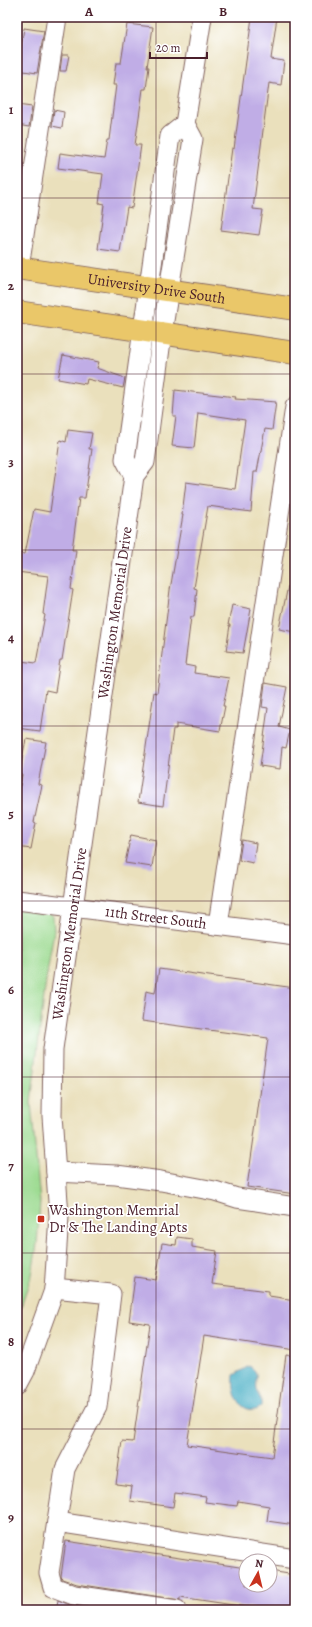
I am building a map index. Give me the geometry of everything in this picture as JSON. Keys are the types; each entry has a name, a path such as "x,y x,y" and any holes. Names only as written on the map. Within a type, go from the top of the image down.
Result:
{"main road":[{"name":"University Drive South","path":"18,268 295,309"},
{"path":"17,312 295,352"}],"street":[{"path":"18,268 57,17"},
{"path":"185,124 202,17"},
{"name":"Washington Memorial Drive","path":"17,1386 26,1371 54,1288 59,1216 52,1116 53,1049 134,476 125,459 152,332 170,290 193,139 185,124 170,136 148,288 152,332"},
{"path":"218,925 295,406"},
{"name":"11th Street South","path":"17,900 295,935"},
{"path":"56,1172 116,1175 161,1181 215,1191 237,1198 295,1207"},
{"path":"54,1288 111,1294 97,1407 65,1469 49,1573 53,1587 74,1595 177,1610"},
{"path":"57,1522 295,1559"}],"green space":[{"path":"17,905 45,910 53,916 54,931 46,980 31,1102 40,1202 37,1244 32,1275 17,1318"}],"water":[{"path":"249,1366 256,1373 256,1389 261,1400 261,1407 256,1410 242,1406 236,1397 234,1386 234,1375"}],"building":[{"path":"252,17 277,17 271,59 284,61 281,85 269,83 253,209 263,210 259,235 221,230"},
{"path":"127,24 153,27 147,67 149,67 146,89 143,89 135,145 141,145 132,208 127,207 120,252 98,249 104,204 99,203 103,174 58,168 60,153 104,159 107,140 109,140 116,85 113,85 116,63 121,63"},
{"path":"24,28 44,31 37,73 17,70"},
{"path":"62,55 69,55 66,71 60,71"},
{"path":"17,105 32,107 29,127 17,125"},
{"path":"54,110 64,112 62,128 52,126"},
{"path":"63,355 99,362 97,368 125,378 123,388 87,379 86,384 58,379"},
{"path":"175,390 236,397 235,399 276,402 272,430 265,429 257,472 254,472 251,512 208,506 194,588 197,589 194,617 191,617 185,665 195,667 194,673 229,678 223,706 225,706 220,731 176,724 176,729 173,729 163,806 138,802 154,692 157,693 170,590 183,515 186,482 235,489 245,420 198,413 194,448 172,446 176,416 173,416"},
{"path":"68,430 92,433 89,449 92,449 85,498 79,498 72,550 76,550 71,589 73,590 62,660 60,660 55,692 46,690 40,731 17,728 17,681 21,661 36,663 45,615 43,614 48,576 17,572 17,553 25,554 34,509 50,512 60,440 66,442"},
{"path":"288,586 295,587 295,632 279,629"},
{"path":"232,605 251,609 243,653 226,651 230,625 228,625"},
{"path":"265,683 287,687 279,727 290,730 286,748 282,747 280,769 260,766 268,708 262,707"},
{"path":"26,739 46,742 38,784 42,785 34,822 36,823 31,849 17,847 17,802 22,775 19,775"},
{"path":"131,835 156,840 152,867 125,863"},
{"path":"242,840 256,843 253,863 239,860"},
{"path":"159,969 295,988 295,1194 247,1187 268,1038 142,1021 146,991 155,993"},
{"path":"177,1237 192,1239 192,1247 217,1251 212,1284 269,1291 269,1296 295,1300 295,1350 204,1336 187,1445 272,1457 286,1355 295,1356 295,1525 267,1521 269,1506 238,1501 237,1506 205,1502 206,1497 175,1493 173,1507 130,1501 132,1486 116,1484 122,1441 133,1442 150,1324 129,1321 135,1277 156,1280 162,1243 176,1245"},
{"path":"66,1541 238,1567 238,1593 278,1593 278,1572 295,1575 295,1610 267,1610 180,1597 180,1600 77,1584 62,1579 61,1576"},
{"path":"58,1600 72,1606 101,1610 56,1610"}],"place":[{"name":"Washington Memrial Dr & The Landing Apts","path":"41,1219"}]}
